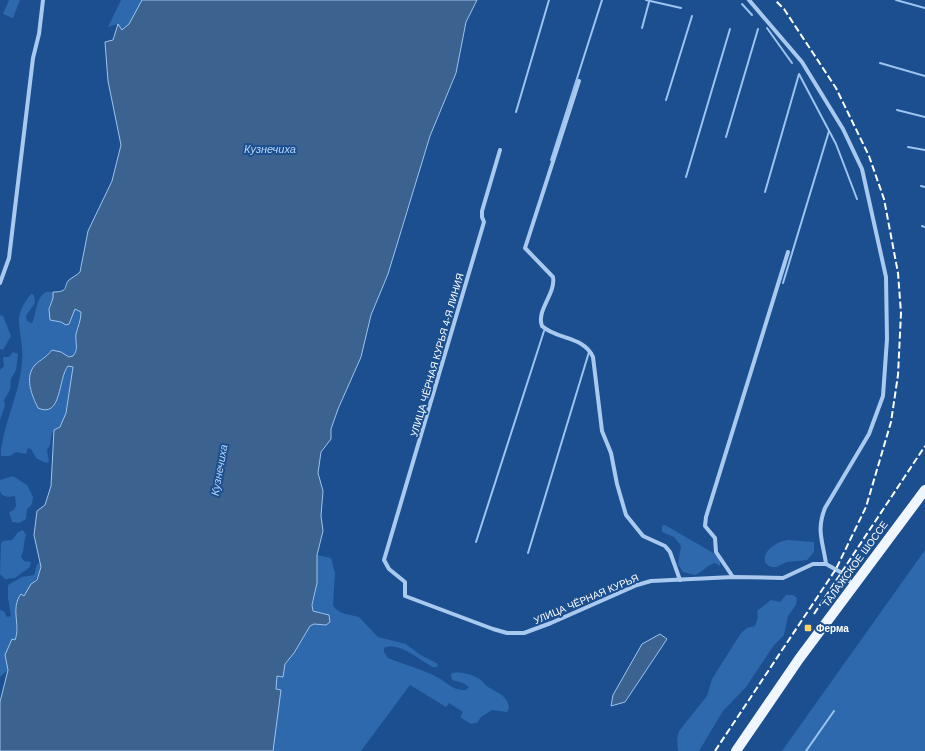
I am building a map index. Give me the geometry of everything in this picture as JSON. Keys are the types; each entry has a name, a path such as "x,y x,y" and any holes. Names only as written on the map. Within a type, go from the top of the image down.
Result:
{"main road":[{"name":"ТАЛАЖСКОЕ ШОССЕ","path":"736,751 799,659 925,490"}],"street":[{"path":"0,283 9,258 33,58 39,34 43,0"},
{"path":"749,0 784,39 802,62 843,129 862,169 886,277 887,339 883,396 870,434 825,508 820,520 819,530 826,564"},
{"path":"579,81 525,248 553,277 553,286 541,318 542,326 582,344 591,351 602,431 611,454 617,484 626,515 643,536 665,546 670,552 680,580 733,577 783,578 813,564 826,564 842,573 853,586"},
{"name":"УЛИЦА ЧЁРНАЯ КУРЬЯ 4-Я ЛИНИЯ","path":"386,564 384,560 484,222 482,211 500,150"},
{"path":"733,577 716,552 715,538 705,526 706,517 788,252"},
{"name":"УЛИЦА ЧЁРНАЯ КУРЬЯ","path":"386,564 405,582 405,596 455,616 507,633 524,633 531,631 637,585 651,581 680,580"}],"shaded area":[{"path":"9,0 20,0 13,18 3,14"},
{"path":"121,0 142,0 132,20 125,29 120,29 118,24 108,27"},
{"path":"46,292 53,292 53,298 49,306 50,320 64,323 71,318 75,309 81,312 80,328 73,356 66,356 64,353 52,350 46,358 35,365 30,376 31,393 35,403 38,408 48,410 55,403 65,371 68,366 73,367 65,416 60,427 52,433 50,445 47,450 49,462 46,463 36,458 31,449 28,448 26,454 16,452 10,456 1,456 1,448 21,370 22,352 19,326 20,314 25,302 31,294 34,295 35,303 26,316 27,321 32,323 38,302 42,295"},
{"path":"0,315 3,316 11,336 3,350 0,349"},
{"path":"13,352 18,354 16,370 11,379 10,390 4,400 5,406 0,420 0,370 4,366 3,357 9,357"},
{"path":"13,476 27,485 33,497 32,504 27,509 26,519 19,523 12,522 9,512 14,510 16,506 15,496 8,497 2,495 0,491 0,480"},
{"path":"665,525 715,554 720,560 720,566 715,563 712,564 695,575 683,572 678,564 681,546 674,537 662,532 662,526"},
{"path":"23,530 26,535 21,557 24,561 31,562 30,567 15,578 5,579 0,574 1,543 3,541 12,540 18,532"},
{"path":"788,540 814,542 814,552 807,560 787,562 774,567 766,564 765,555 767,551 779,542"},
{"path":"925,550 925,751 782,751"},
{"path":"317,555 331,558 335,573 333,606 336,609 345,614 359,617 378,637 406,644 419,654 438,664 437,667 433,667 397,647 384,648 384,652 388,658 437,677 456,689 466,690 469,687 463,683 452,680 451,674 462,673 474,676 507,700 509,708 507,712 492,710 481,717 477,723 471,724 460,717 463,712 449,703 446,707 410,685 361,751 273,751 281,690 276,689 277,676 283,677 285,664 294,653 310,626 314,624 326,625 330,622 325,613 315,612 312,608 316,590"},
{"path":"41,563 41,568 37,577 24,597 21,595 18,600 16,606 17,634 15,640 12,639 5,655 8,670 0,677 0,610 4,611 7,617 11,616 8,598 8,585 22,577 34,575 37,564"},
{"path":"786,595 793,595 797,598 796,605 788,616 784,635 774,645 746,687 723,711 699,751 678,751 677,739 679,731 707,696 712,679 741,633 747,628 755,626 758,617 757,611 771,600 780,602"}],"water":[{"name":"Кузнечиха","path":"142,0 477,0 466,22 456,73 430,136 388,274 371,315 361,357 338,409 331,429 331,439 321,452 318,473 323,491 321,516 323,531 317,555 317,583 312,605 313,611 329,615 330,622 326,625 314,624 310,626 294,653 285,664 283,677 277,676 276,689 281,690 273,751 0,751 0,702 8,670 5,655 12,639 15,640 17,634 16,605 18,600 21,594 24,596 31,584 37,580 41,567 34,535 37,511 45,505 51,486 54,430 60,427 66,413 73,367 68,366 55,403 51,408 46,410 38,408 30,386 30,375 35,365 52,350 61,352 69,357 73,356 76,351 76,334 81,312 75,309 69,324 66,325 61,322 50,320 49,309 53,298 53,292 64,290 67,282 80,272 88,231 112,181 121,145 108,81 105,42 113,40 118,24 122,30 129,24"},
{"path":"660,634 667,639 625,702 611,706 613,695 642,644"}],"waterway":[{"path":"516,112 549,0"},
{"path":"551,160 602,0"},
{"path":"646,0 681,8"},
{"path":"896,0 925,8"},
{"path":"642,28 649,2"},
{"path":"742,4 752,15"},
{"path":"666,100 692,16"},
{"path":"767,28 792,63"},
{"path":"686,177 730,29"},
{"path":"726,137 758,29"},
{"path":"880,63 925,76"},
{"path":"765,192 799,74 836,144 857,199"},
{"path":"897,110 925,117"},
{"path":"783,283 829,131"},
{"path":"908,147 925,150"},
{"path":"921,186 925,187"},
{"path":"476,542 544,331"},
{"path":"528,553 589,352"},
{"path":"806,751 834,711"}],"railway":[{"path":"715,751 836,569 866,507 891,422 898,375 901,313 898,273 884,199 869,156 836,88 784,9 775,0"},
{"path":"814,614 925,446"}],"place":[{"name":"Ферма","path":"808,628"}]}
